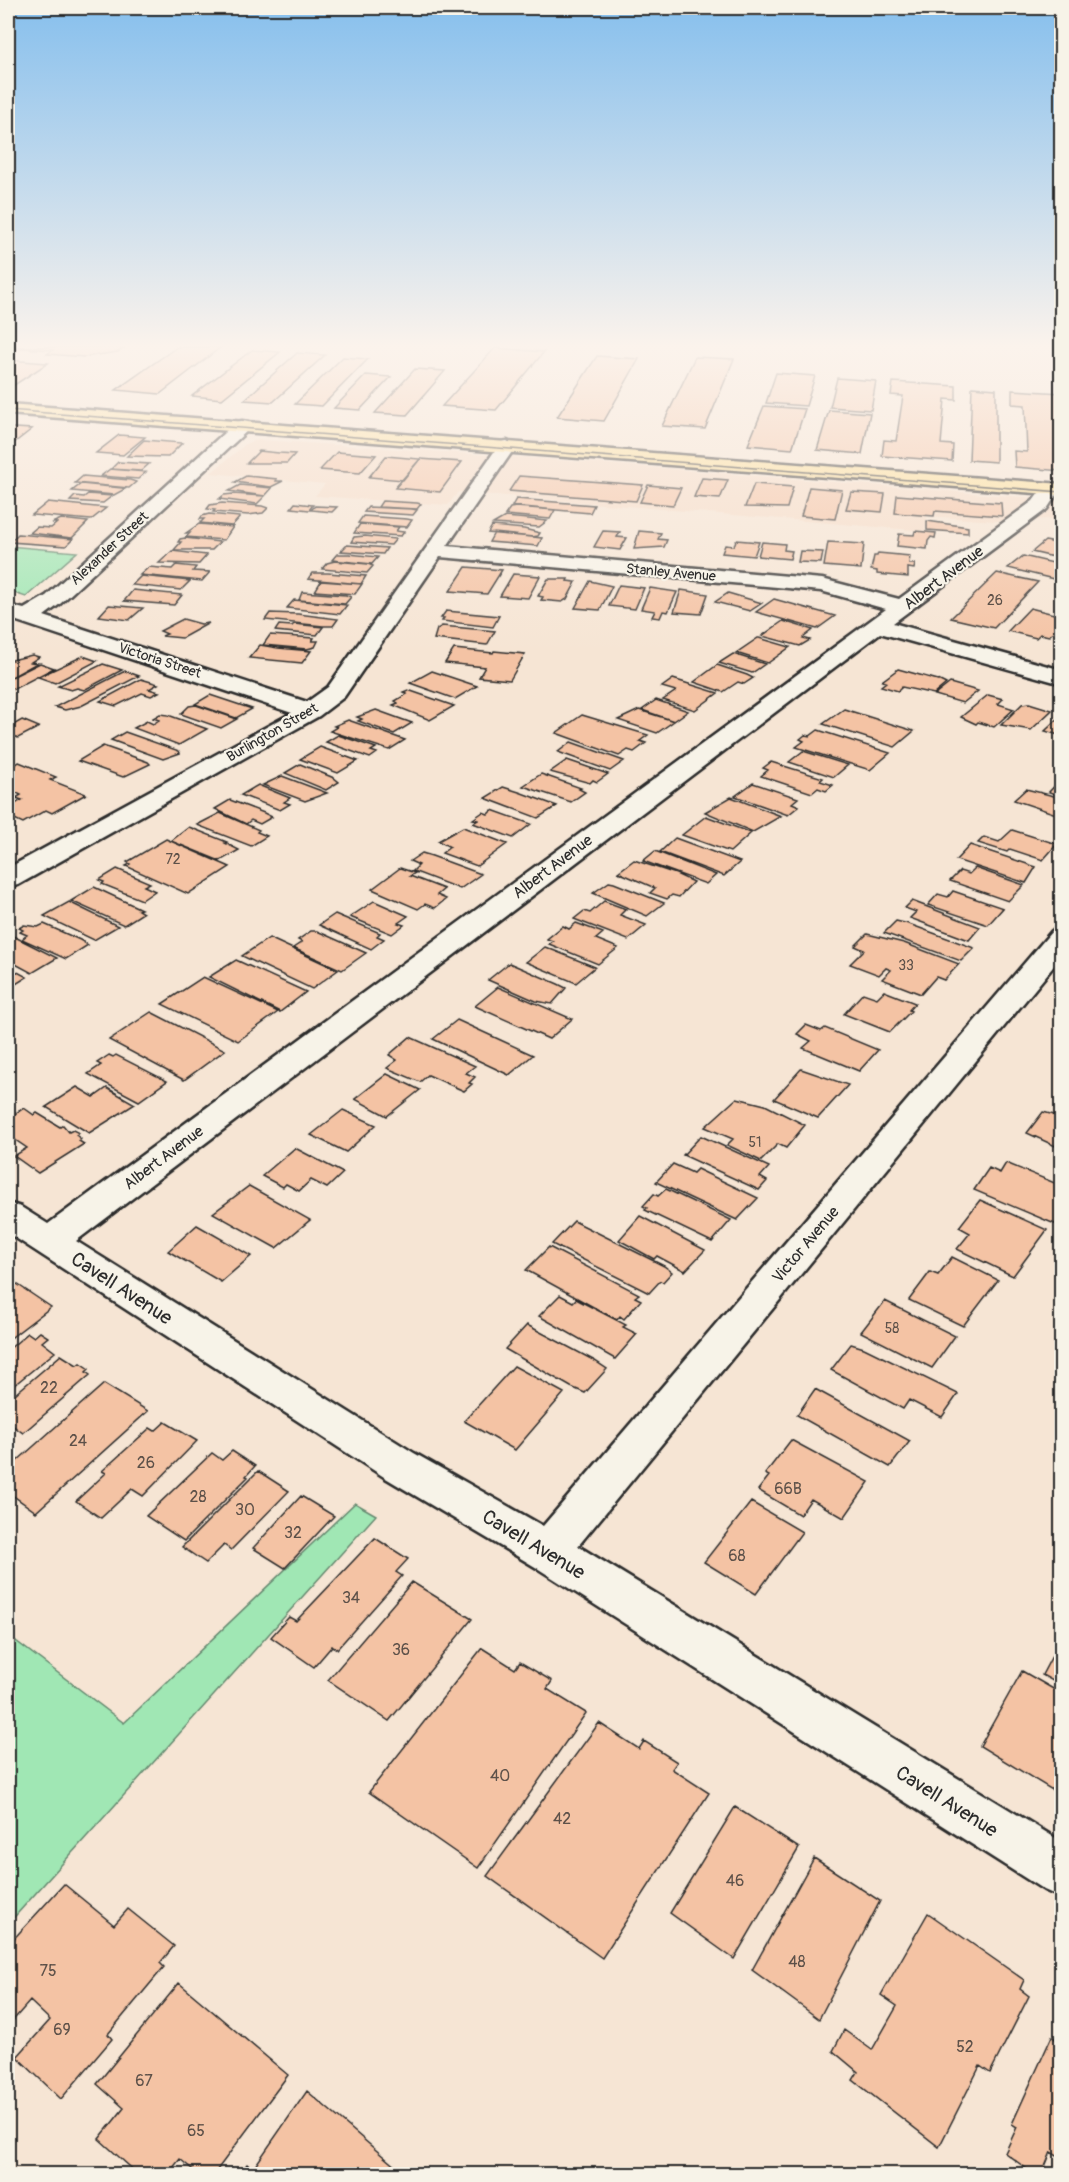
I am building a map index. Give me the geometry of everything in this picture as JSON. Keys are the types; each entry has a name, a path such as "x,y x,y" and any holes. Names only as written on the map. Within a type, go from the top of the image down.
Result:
{"main road":[{"path":"542,449 1056,490"}],"street":[{"name":"Alexander Street","path":"17,614 53,600 217,449"},
{"name":"Burlington Street","path":"8,879 311,711 336,692 505,449"},
{"name":"Albert Avenue","path":"50,1242 762,710 1041,506 1056,490"},
{"name":"Stanley Avenue","path":"436,551 822,585 903,607"},
{"name":"Victoria Street","path":"17,614 311,711"},
{"path":"878,626 1062,677"},
{"name":"Victor Avenue","path":"548,1551 1062,937"},
{"name":"Cavell Avenue","path":"8,1216 399,1465 548,1551 1062,1872"}],"shaded area":[{"path":"240,449 394,449 1061,500 1061,521 1051,519 995,521 927,516 925,531 458,492 448,505 315,496 325,484 211,473"}],"green space":[{"path":"8,546 77,552 26,597 8,591"},
{"path":"355,1503 376,1515 8,1924 8,1635 124,1723"}],"building":[{"path":"101,449 131,449 123,455 96,453"},
{"path":"135,449 176,449 168,457 127,456"},
{"path":"817,449 863,449 862,454"},
{"path":"883,449 953,449 952,461 882,456"},
{"path":"969,449 996,449 996,462 969,460"},
{"path":"1027,449 1062,449 1062,471 1015,467 1014,451 1027,452"},
{"path":"259,451 295,454 287,463 247,463"},
{"path":"337,452 376,455 360,473 320,470"},
{"path":"386,456 420,459 403,480 369,477"},
{"path":"420,459 462,462 440,492 395,488"},
{"path":"118,462 149,464 141,471 111,469"},
{"path":"110,469 146,472 138,479 101,476"},
{"path":"83,476 136,482 129,488 75,483"},
{"path":"246,476 283,481 271,487 235,482"},
{"path":"519,476 643,485 636,501 509,491"},
{"path":"702,478 728,480 720,499 694,497"},
{"path":"81,484 125,489 114,495 72,491"},
{"path":"754,484 793,487 787,508 745,507"},
{"path":"240,485 272,488 265,496 229,491"},
{"path":"648,485 681,488 673,505 640,502"},
{"path":"809,487 842,490 835,519 801,516"},
{"path":"851,492 885,494 882,512 846,509"},
{"path":"88,494 112,496 103,503 70,501 75,496 84,497"},
{"path":"224,495 265,496 257,504 219,499"},
{"path":"897,495 1001,503 1002,516 935,511 934,516 895,513"},
{"path":"516,499 594,505 590,513 512,506"},
{"path":"382,501 421,504 417,509 378,507"},
{"path":"48,502 106,508 91,520 32,515"},
{"path":"222,503 268,508 263,513 248,515 213,512 215,510 207,509 210,505"},
{"path":"295,503 313,505 309,510 291,508"},
{"path":"315,506 337,507 332,512 311,510"},
{"path":"368,507 417,510 413,515 364,512"},
{"path":"510,508 555,510 550,519 505,515"},
{"path":"209,514 240,517 232,526 200,523 204,519 200,519 202,516"},
{"path":"363,516 412,520 407,527 358,523"},
{"path":"505,517 547,521 539,527 493,524"},
{"path":"61,519 88,522 72,538 30,533 37,527 51,528 57,523 52,523"},
{"path":"927,521 968,527 968,533 927,530"},
{"path":"199,524 233,527 224,540 186,537 190,533 186,533"},
{"path":"360,524 399,527 396,531 404,532 401,536 354,533"},
{"path":"492,526 540,533 532,537 488,533"},
{"path":"603,531 620,532 617,537 627,538 620,550 594,547"},
{"path":"639,531 661,533 658,539 667,540 664,547 634,549"},
{"path":"915,531 936,533 935,538 931,537 928,541 927,549 897,546 899,534 914,535"},
{"path":"494,533 542,538 538,546 489,542"},
{"path":"18,534 73,539 66,546 10,542"},
{"path":"354,537 396,539 391,545 351,542"},
{"path":"180,539 220,542 212,550 174,550 181,542 178,542"},
{"path":"736,540 759,542 754,556 722,553 725,545 734,546"},
{"path":"1045,541 1062,544 1062,559 1032,552"},
{"path":"762,542 785,544 784,550 792,551 790,559 758,556"},
{"path":"828,542 864,544 861,569 824,566"},
{"path":"347,545 387,548 383,554 341,551"},
{"path":"172,551 207,555 199,564 159,563"},
{"path":"800,551 823,552 821,563 798,562"},
{"path":"878,553 910,556 909,564 915,564 914,569 908,568 908,577 877,574 877,571 871,570 874,556"},
{"path":"337,554 378,557 372,564 332,560"},
{"path":"1023,556 1062,565 1062,581 1008,568"},
{"path":"335,561 373,566 367,573 322,569 327,563"},
{"path":"176,565 196,567 193,571 210,572 202,581 140,575 149,567 172,569"},
{"path":"466,567 502,570 487,594 450,591"},
{"path":"312,573 366,576 361,584 308,579"},
{"path":"997,573 1038,582 994,628 951,618"},
{"path":"513,574 540,576 528,598 500,596"},
{"path":"141,576 190,581 181,590 132,585"},
{"path":"548,579 568,579 567,581 576,582 567,599 562,602 541,600 543,597 538,596"},
{"path":"321,581 362,584 355,594 315,591"},
{"path":"590,581 612,586 600,610 575,608"},
{"path":"619,585 644,588 635,609 609,606"},
{"path":"650,588 677,592 668,612 663,611 660,618 652,617 655,611 641,609"},
{"path":"133,590 182,595 174,605 124,601"},
{"path":"681,590 708,594 701,614 674,612"},
{"path":"302,592 351,597 345,604 299,600"},
{"path":"728,593 762,603 750,611 715,602"},
{"path":"774,599 835,616 817,629 756,612"},
{"path":"294,600 347,605 340,614 287,608"},
{"path":"109,605 143,608 129,620 99,616"},
{"path":"1030,608 1062,616 1062,630 1057,629 1049,636 1040,634 1036,638 1008,631"},
{"path":"446,611 499,616 493,627 442,621 444,618 441,618"},
{"path":"270,613 338,619 333,626 265,620"},
{"path":"183,619 201,624 209,623 182,638 162,636 167,634 160,631"},
{"path":"783,621 813,630 803,638 810,640 800,646 762,636"},
{"path":"294,624 323,627 317,635 275,631 279,625 292,626"},
{"path":"442,626 495,631 487,645 434,639 437,629"},
{"path":"270,635 314,638 312,641 318,641 315,647 307,649 263,645"},
{"path":"758,638 790,647 768,663 736,653"},
{"path":"260,645 311,651 302,663 249,658"},
{"path":"454,649 525,654 510,680 479,677 485,667 445,663"},
{"path":"733,654 765,664 752,673 719,663"},
{"path":"32,655 39,657 31,662 37,663 8,679 8,661"},
{"path":"83,656 97,661 55,683 38,677"},
{"path":"40,663 54,668 8,692 8,679"},
{"path":"103,664 122,670 84,690 77,688 71,690 58,686"},
{"path":"717,665 753,678 744,684 738,682 723,692 694,682"},
{"path":"898,669 946,684 934,694 902,687 898,691 881,686 886,682 882,681"},
{"path":"125,671 139,676 81,706 65,710 55,707"},
{"path":"432,671 477,686 455,699 410,683"},
{"path":"141,679 158,684 149,689 159,692 151,696 142,693 116,706 100,701"},
{"path":"673,679 718,693 695,710 663,700 676,691 662,687"},
{"path":"950,683 978,691 963,703 935,695"},
{"path":"408,690 454,706 430,720 393,705 398,703 395,701 407,694 403,692"},
{"path":"210,695 252,709 236,718 195,704"},
{"path":"988,695 1003,699 998,704 1014,709 994,727 978,722 976,724 961,717"},
{"path":"656,700 688,711 674,721 642,710"},
{"path":"1029,703 1052,710 1031,730 1001,725 1022,704"},
{"path":"196,705 237,719 221,728 181,714 189,706"},
{"path":"844,709 914,731 895,747 823,724"},
{"path":"376,710 412,723 394,734 358,721 362,719 357,717"},
{"path":"639,710 674,721 657,733 618,720"},
{"path":"160,714 207,729 179,745 134,728 147,721 153,724 159,720 153,718"},
{"path":"582,715 648,735 640,741 646,743 634,752 628,750 619,756 556,733"},
{"path":"1062,715 1062,736 1045,731"},
{"path":"22,720 39,727 18,738 8,733 8,728"},
{"path":"348,720 405,740 389,750 330,731 337,727 334,726"},
{"path":"818,730 890,753 870,770 796,747 804,741 800,739 805,735 810,736"},
{"path":"125,732 180,753 163,759 111,740"},
{"path":"338,735 376,748 371,751 377,753 370,758 326,742"},
{"path":"571,742 624,761 610,771 558,752"},
{"path":"103,746 150,764 123,777 78,761"},
{"path":"320,747 358,761 338,773 300,759"},
{"path":"803,751 848,765 834,777 789,762"},
{"path":"567,760 608,774 597,782 593,780 590,783 550,772"},
{"path":"19,762 56,777 50,780 86,794 52,813 46,810 23,823 8,816 8,808 22,800 16,798 21,795 15,792 8,796 8,769"},
{"path":"771,762 823,778 820,781 833,785 826,791 818,788 812,793 761,776 768,770 763,768"},
{"path":"300,764 339,782 326,790 285,773"},
{"path":"541,774 581,788 579,789 585,792 571,802 523,786"},
{"path":"282,776 327,793 305,801 263,785"},
{"path":"1061,779 1062,796 1049,792"},
{"path":"753,783 798,798 792,803 799,806 788,815 735,796"},
{"path":"258,785 290,798 284,802 290,804 280,810 241,795"},
{"path":"503,787 557,806 538,818 485,798"},
{"path":"1026,789 1062,798 1062,816 1014,800"},
{"path":"731,797 781,816 753,832 705,812"},
{"path":"230,800 272,817 260,824 251,820 246,824 215,809"},
{"path":"492,810 531,824 513,838 473,823 478,820 473,819 483,812 488,814"},
{"path":"220,813 259,830 257,832 267,836 251,846 197,825"},
{"path":"706,816 751,833 730,852 682,835"},
{"path":"189,827 227,842 225,843 239,850 220,861 171,841"},
{"path":"463,827 507,844 477,866 442,853 450,847 438,841"},
{"path":"1012,830 1057,844 1043,860 1010,849 1007,852 978,843 984,837 999,842"},
{"path":"675,838 740,862 724,876 660,852"},
{"path":"166,839 230,867 188,894 126,866 130,864 127,862"},
{"path":"970,845 1036,867 1026,883 956,860"},
{"path":"655,851 716,875 706,884 643,861"},
{"path":"422,853 481,874 460,889 413,871 419,865 410,861"},
{"path":"634,860 693,882 679,897 672,895 667,899 650,893 655,888 618,872"},
{"path":"400,868 415,873 410,876 444,889 437,895 446,899 435,908 425,904 418,909 372,889"},
{"path":"975,868 1024,885 1008,901 950,881 960,871 969,874"},
{"path":"117,869 150,883 144,886 155,891 142,900 102,884 104,882 99,880"},
{"path":"609,882 664,903 647,916 593,893"},
{"path":"94,887 141,909 138,910 143,913 124,925 71,901"},
{"path":"953,891 1003,908 988,925 928,905 938,894 948,897"},
{"path":"374,901 408,916 398,923 404,925 392,934 350,917"},
{"path":"604,901 626,909 620,915 646,925 628,940 574,919 584,911 590,913"},
{"path":"912,901 980,927 969,940 910,918 916,912 905,908"},
{"path":"69,902 118,926 94,940 44,916"},
{"path":"335,914 380,933 377,936 384,939 371,949 319,925"},
{"path":"896,921 974,948 961,961 884,933"},
{"path":"576,923 603,933 596,939 618,948 598,964 549,944 553,941 547,939 563,926 569,929"},
{"path":"44,924 88,945 66,959 22,939 27,935 20,932 23,930 19,928 24,925 38,927"},
{"path":"311,931 317,931 366,953 342,970 293,948 302,942 298,940"},
{"path":"9,934 57,958 32,973 8,960"},
{"path":"867,934 904,943 959,964 944,980 936,977 921,994 882,979 891,970 886,968 879,975 850,964 864,950 855,946"},
{"path":"269,938 338,970 312,989 242,956"},
{"path":"545,947 595,967 576,983 526,962"},
{"path":"236,960 306,992 280,1012 209,977"},
{"path":"509,963 566,988 552,1004 536,1001 488,980"},
{"path":"8,967 27,977 8,989"},
{"path":"203,977 278,1012 238,1041 162,1004"},
{"path":"498,987 572,1019 549,1039 475,1006"},
{"path":"884,991 915,1003 909,1010 911,1011 890,1032 844,1014 863,993 877,998"},
{"path":"151,1012 225,1050 184,1080 109,1040"},
{"path":"457,1020 533,1055 509,1075 433,1039"},
{"path":"806,1025 821,1031 825,1028 878,1050 859,1071 803,1048 811,1041 797,1034"},
{"path":"410,1037 475,1066 466,1073 475,1077 469,1083 472,1084 464,1091 428,1075 420,1082 387,1068 397,1060 389,1055"},
{"path":"109,1055 113,1057 116,1055 167,1081 139,1101 88,1074 101,1065 97,1063"},
{"path":"801,1069 848,1085 818,1118 774,1099"},
{"path":"387,1074 420,1090 387,1116 355,1099"},
{"path":"77,1087 94,1097 107,1088 135,1104 89,1133 46,1107"},
{"path":"737,1098 765,1105 805,1125 786,1148 778,1144 761,1161 727,1145 733,1139 705,1127"},
{"path":"24,1108 60,1127 63,1125 69,1132 73,1130 79,1133 76,1135 84,1144 38,1173 14,1156 27,1148 8,1135 8,1118"},
{"path":"343,1110 376,1125 346,1152 311,1135"},
{"path":"1043,1112 1062,1117 1062,1149 1027,1133"},
{"path":"701,1136 769,1167 760,1177 767,1181 759,1190 683,1155"},
{"path":"295,1148 343,1173 327,1188 311,1180 299,1191 286,1184 283,1187 262,1176"},
{"path":"1006,1163 1062,1186 1062,1227 974,1190 989,1168 1000,1173"},
{"path":"673,1164 693,1173 697,1169 758,1198 737,1220 656,1182"},
{"path":"249,1186 310,1220 276,1248 213,1213"},
{"path":"666,1189 731,1220 712,1242 645,1210 647,1208 643,1206 654,1194 658,1196"},
{"path":"980,1200 1047,1230 1013,1276 957,1249 970,1233 959,1227"},
{"path":"640,1216 705,1250 685,1271 657,1256 654,1259 619,1240"},
{"path":"574,1221 672,1272 649,1293 552,1244"},
{"path":"197,1225 251,1256 221,1282 168,1251"},
{"path":"549,1247 639,1294 635,1297 641,1300 624,1319 620,1316 617,1320 526,1270"},
{"path":"952,1257 998,1280 963,1326 909,1300 930,1272 938,1275"},
{"path":"8,1278 51,1307 8,1340"},
{"path":"560,1295 573,1302 576,1299 626,1325 623,1327 637,1334 615,1359 539,1316"},
{"path":"885,1301 955,1336 932,1368 861,1332"},
{"path":"527,1325 607,1369 585,1393 571,1387 505,1349"},
{"path":"40,1332 48,1337 42,1342 55,1352 8,1390 8,1350 28,1333 34,1337"},
{"path":"851,1344 864,1348 958,1394 942,1417 909,1400 903,1409 831,1370"},
{"path":"61,1355 89,1369 86,1372 90,1375 23,1433 8,1422 8,1400"},
{"path":"514,1366 564,1393 515,1450 464,1421"},
{"path":"104,1384 148,1411 36,1512 8,1492 8,1469"},
{"path":"815,1389 910,1441 890,1467 797,1415"},
{"path":"165,1422 197,1441 143,1496 132,1489 101,1518 76,1501 106,1473 102,1471 150,1428 155,1431"},
{"path":"791,1440 869,1482 844,1518 811,1499 800,1515 758,1490 769,1476 765,1474"},
{"path":"232,1451 255,1466 246,1476 248,1477 184,1541 146,1516 212,1453 222,1460"},
{"path":"258,1471 289,1491 231,1550 224,1545 206,1563 182,1547"},
{"path":"301,1496 334,1516 285,1568 253,1548"},
{"path":"751,1502 802,1532 756,1594 704,1562"},
{"path":"375,1538 408,1559 396,1572 402,1576 337,1649 332,1646 314,1667 271,1637 289,1617 296,1621"},
{"path":"412,1582 472,1619 389,1721 328,1680"},
{"path":"1062,1637 1062,1686 1042,1675"},
{"path":"482,1648 515,1669 520,1662 552,1681 547,1689 586,1713 478,1868 369,1792"},
{"path":"1022,1671 1062,1694 1062,1796 980,1746"},
{"path":"599,1723 639,1749 644,1741 677,1762 672,1769 709,1793 602,1958 487,1876"},
{"path":"735,1807 799,1848 734,1959 670,1913"},
{"path":"814,1858 880,1901 819,2019 752,1970"},
{"path":"64,1884 114,1925 128,1909 174,1946 160,1963 164,1967 108,2034 112,2039 61,2099 17,2057 50,2020 30,2001 8,2026 8,1945"},
{"path":"928,1913 1024,1980 1020,1989 1029,1996 990,2073 980,2066 939,2147 853,2080 858,2072 833,2051 844,2030 872,2050 897,2006 881,1995"},
{"path":"179,1983 288,2075 214,2174 198,2174 180,2159 168,2174 138,2174 99,2139 124,2108 97,2084"},
{"path":"1062,2025 1062,2159 1051,2152 1042,2174 1034,2174 1005,2153 1017,2127 1012,2124 1052,2036 1055,2039"},
{"path":"307,2091 404,2174 239,2174 247,2164 253,2169"}],"tram line":[{"path":"507,449 1062,492"}]}
